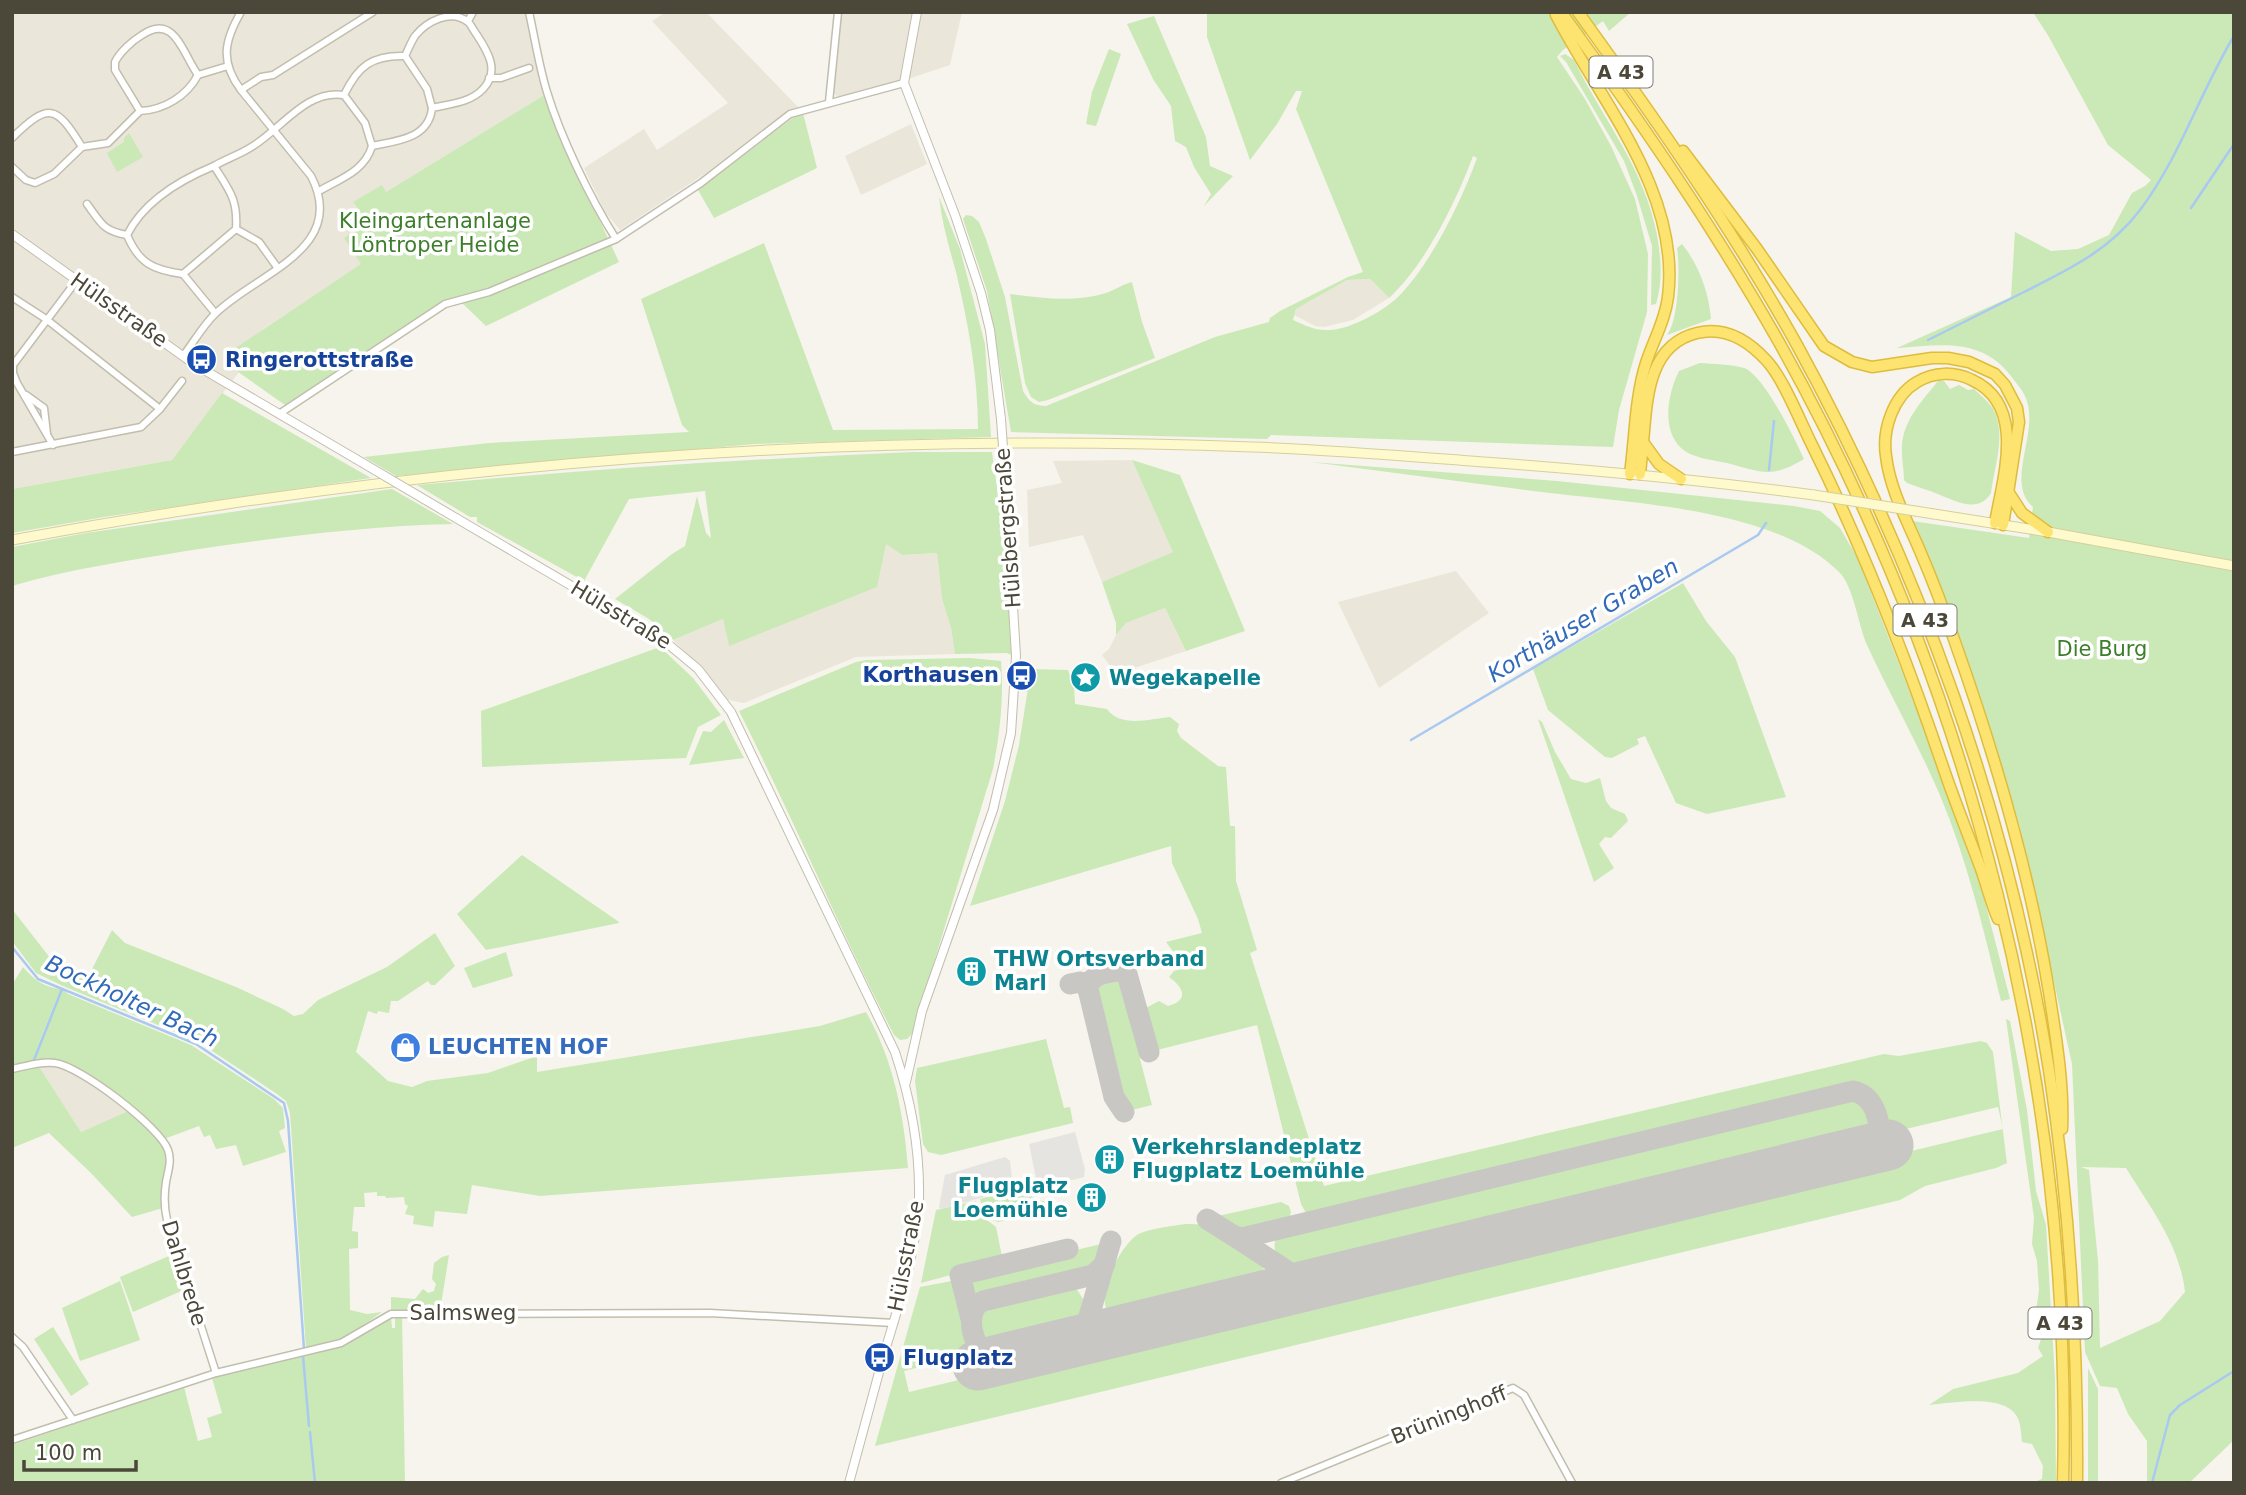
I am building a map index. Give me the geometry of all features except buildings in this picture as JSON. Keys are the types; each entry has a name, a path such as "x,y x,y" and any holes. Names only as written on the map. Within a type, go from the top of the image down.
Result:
{"highway":[{"path":"1555,12 1643,169 1667,239 1670,269 1668,299 1660,329 1646,361 1640,387 1635,474"},
{"name":"A 43","path":"1561,12 1652,141 1730,260 1782,347 1854,488 1915,631 1952,735 1992,869 2033,1072 2054,1230 2065,1416 2063,1483"},
{"name":"A 43","path":"1578,12 1664,131 1744,254 1815,378 1867,483 1928,626 1966,731 2006,866 2039,1016 2061,1157 2076,1338 2077,1483"},
{"path":"1664,131 1689,157 1824,346 1852,362 1872,367 1932,358 1969,362 1994,374 2005,385 2017,408 2019,422 2009,494 1999,524"},
{"path":"1635,474 1643,442 1649,384 1658,362 1671,346 1688,335 1709,330 1727,332 1748,344 1768,362 1832,486 1872,573 1915,684 1992,906 2009,944"},
{"path":"1999,524 2008,436 2001,406 1992,393 1966,376 1948,373 1930,376 1914,384 1902,394 1893,411 1885,443 1886,459 1896,497 1921,553 1956,645 2020,852 2037,925 2052,1014 2062,1116 2061,1157"},
{"path":"1643,442 1659,464 1681,479"},
{"path":"2009,494 2022,513 2048,532"}],"main road":[{"path":"12,540 180,511 538,467 744,452 1005,445 1252,447 1415,456 1635,474 1814,495 2048,532 2234,566"}],"street":[{"path":"183,356 215,313 306,247 320,221 319,191 311,176 232,78 228,66 228,37 241,12"},
{"path":"241,90 261,77 273,75 373,12"},
{"path":"468,22 473,12"},
{"path":"529,12 540,66 556,117 600,213 616,239"},
{"path":"829,102 838,12"},
{"path":"279,414 445,304 489,292 616,239 701,183 790,114 904,83 917,12"},
{"path":"405,56 416,35 432,22 454,16 468,22 490,55 492,69 482,90 472,98 432,108"},
{"path":"141,111 115,69 115,62 139,36 156,27 171,31 198,75"},
{"path":"344,95 356,72 376,58 405,56"},
{"path":"372,146 407,139 420,131 431,117 432,108 427,89 405,56"},
{"path":"12,167 26,180 35,183 54,174 82,147 108,143 141,111 154,111 178,98 191,87 198,75 228,66"},
{"path":"489,78 500,78 529,68"},
{"name":"Hülsbergstraße","path":"904,83 954,215 981,293 990,330 1001,419 1016,656 1011,733 993,810 930,985 913,1045 914,1055 906,1084"},
{"path":"127,234 134,221 150,204 197,173 252,147 317,97 330,93 344,95 365,123 372,146 368,158 360,168 319,191"},
{"path":"12,138 34,117 46,113 55,114 65,120 82,147"},
{"path":"183,274 236,229 237,211 233,196 214,166"},
{"path":"87,204 103,228 127,234"},
{"path":"236,229 259,242 277,267"},
{"name":"Hülsstraße","path":"12,234 206,372 662,639 698,669 731,712 895,1052 906,1084 916,1133 919,1199 909,1266 849,1483"},
{"path":"127,234 133,249 145,262 161,271 183,274 215,313"},
{"path":"53,445 22,393 13,373 13,365 77,280"},
{"path":"12,297 46,319 160,409"},
{"path":"12,452 141,427 160,409 182,381"},
{"path":"22,393 45,409 47,436"},
{"path":"895,1052 913,1045"},
{"name":"Dahlbrede","path":"12,1069 54,1063 77,1070 102,1087 165,1143 170,1160 165,1196 167,1220 216,1373"},
{"name":"Salmsweg","path":"12,1440 216,1373 341,1343 391,1314 405,1312 710,1313 894,1323"},
{"path":"12,1337 23,1347 73,1420"},
{"name":"Brüninghoff","path":"1281,1483 1513,1388 1524,1395 1572,1483"}],"shaded area":[{"path":"12,12 527,12 546,94 386,192 382,186 353,202 368,222 362,264 263,329 225,361 239,372 172,460 12,489"},
{"path":"666,12 706,12 799,108 783,114 706,173 620,230 605,212 584,168 644,129 657,150 728,103 652,21"},
{"path":"839,12 962,12 950,65 839,97 832,93"},
{"path":"911,124 927,164 861,195 845,156"},
{"path":"1370,279 1389,298 1353,320 1324,327 1315,326 1294,315 1296,309 1347,280"},
{"path":"1132,460 1174,552 1102,582 1083,535 1029,547 1027,490 1062,483 1053,461"},
{"path":"885,543 902,555 937,553 942,599 955,654 856,657 744,703 728,700 673,640 723,619 729,645"},
{"path":"1456,571 1489,613 1379,688 1338,602"},
{"path":"1165,608 1186,651 1116,674 1102,655 1109,649 1116,635 1126,623"},
{"path":"38,1065 69,1069 128,1111 81,1132"},
{"path":"1075,1132 1085,1169 1084,1177 1040,1187 1029,1144"},
{"path":"1005,1157 1010,1161 1013,1189 941,1209 939,1207 945,1175"}],"green space":[{"path":"1207,12 1631,12 1609,31 1603,21 1557,57 1585,99 1611,146 1635,199 1648,254 1647,312 1619,410 1613,447 1271,435 1267,439 1011,432 987,291 963,219 966,215 979,222 1005,297 1023,391 1032,402 1042,406 1215,337 1269,322 1270,318 1280,311 1363,272 1296,109 1302,91 1296,91 1277,124 1250,160 1207,37","holes":["1473,156 1477,158 1455,211 1435,248 1401,294 1377,312 1347,327 1319,330 1293,320 1296,309 1347,280 1370,279 1389,298 1427,251 1458,193"]},
{"name":"Die Burg","path":"2033,12 2234,12 2234,1440 2189,1483 2147,1483 2147,1441 2128,1414 2117,1388 2100,1386 2085,1352 2072,1064 2019,823 1962,643 1912,521 2029,538 2033,507 2025,496 2022,469 2029,408 2024,394 2011,376 1987,355 1959,346 1897,348 2011,297 2015,232 2051,251 2078,249 2109,235 2132,193 2151,180 2108,145","holes":["2081,1167 2126,1168 2170,1242 2177,1258 2185,1292 2160,1321 2100,1348 2098,1261 2089,1170"]},
{"path":"1154,16 1206,137 1210,166 1233,176 1204,206 1211,194 1194,167 1186,147 1175,141 1171,106 1153,79 1127,24"},
{"path":"1109,49 1121,54 1096,126 1086,124 1092,92"},
{"path":"1565,54 1574,60 1643,187 1660,252 1656,304 1651,305 1652,246 1637,196 1624,161 1560,56"},
{"name":"Kleingartenanlage Löntroper Heide","path":"546,94 560,135 619,262 486,326 462,303 434,307 285,405 224,362 237,347 361,264 344,238 368,222 353,202 382,185 386,192"},
{"path":"803,113 817,168 714,218 698,190"},
{"path":"129,133 143,157 117,172 107,153 124,142"},
{"path":"939,197 960,249 985,344 991,437 755,444 396,476 364,457 489,443 689,432 682,425 641,299 764,243 833,430 978,429 968,330"},
{"path":"1682,244 1702,280 1711,319 1667,335 1676,306 1677,248"},
{"path":"1132,282 1155,358 1048,400 1039,402 1031,397 1025,383 1010,294 1058,299 1082,298 1106,293"},
{"path":"1700,363 1739,367 1752,373 1778,409 1804,459 1783,469 1766,472 1702,458 1681,448 1671,431 1669,421 1672,390 1679,371"},
{"path":"1938,381 1944,381 1950,389 1959,385 1968,390 1974,389 1991,406 1997,419 1999,440 1991,493 1980,503 1960,503 1904,480 1902,449 1906,427 1915,410"},
{"path":"222,393 371,478 12,533 12,489 172,460"},
{"path":"913,452 992,452 1015,613 1016,656 1006,653 955,654 942,599 937,553 902,555 886,544 877,587 729,646 723,619 673,640 649,619 615,599 685,546 697,496 706,533 711,538 705,491 629,499 584,581 477,522 477,517 470,517 417,485 541,474"},
{"path":"1132,460 1180,475 1245,631 1186,651 1165,608 1126,623 1116,635 1116,623 1102,582 1173,552"},
{"path":"1311,462 1557,481 1820,511 1840,528 1858,559 1934,754 1982,890 2010,999 2001,1001 1974,896 1949,818 1922,755 1867,645 1852,596 1839,572 1812,551 1778,534 1740,521 1699,512"},
{"path":"392,489 453,524 352,530 219,546 98,566 12,586 12,547 86,533"},
{"path":"1683,583 1706,621 1735,657 1786,797 1707,814 1676,803 1645,736 1637,739 1639,744 1612,758 1605,757 1548,710 1533,669"},
{"path":"660,647 693,678 721,715 698,727 686,758 482,767 481,711"},
{"path":"970,658 1001,661 1002,702 993,769 912,1034 907,1039 900,1040 894,1035 874,995 739,711 856,662"},
{"path":"1031,669 1068,670 1074,687 1075,704 1107,709 1120,719 1127,720 1170,717 1179,724 1177,731 1181,738 1218,766 1226,767 1230,826 1235,826 1236,881 1257,950 1250,953 1324,1186 1884,1054 1899,1056 1981,1041 1987,1043 1993,1052 2002,1126 1998,1107 1885,1134 1879,1109 1871,1096 1858,1088 1849,1087 1315,1216 1307,1215 1301,1204 1257,1025 1153,1051 1144,1009 1159,1001 1168,1006 1182,997 1178,984 1169,977 1174,971 1185,967 1166,942 1202,933 1172,863 1171,846 970,906 1005,801 1019,745"},
{"path":"1538,719 1571,779 1586,783 1600,778 1606,801 1611,808 1625,814 1628,821 1611,838 1605,837 1599,844 1614,868 1594,882"},
{"path":"724,720 744,758 689,765 703,731 711,732"},
{"path":"522,855 619,923 486,950 457,914"},
{"path":"12,909 51,959 68,963 88,977 112,930 125,943 236,987 294,1016 303,1014 318,1000 387,967 435,933 455,966 435,985 428,981 398,1001 391,1001 389,1013 378,1011 377,1014 368,1011 356,1052 388,1081 412,1087 427,1081 488,1073 537,1056 537,1072 820,1026 866,1012 896,1087 908,1168 540,1196 472,1185 467,1214 435,1211 433,1227 413,1224 414,1216 405,1214 408,1206 404,1197 386,1198 377,1196 377,1192 364,1193 365,1207 354,1207 352,1231 358,1232 358,1248 349,1249 350,1310 367,1314 382,1312 347,1337 306,1348 290,1113 286,1101 197,1041 36,973 12,941"},
{"path":"506,952 513,976 473,988 464,968"},
{"path":"23,967 40,982 61,989 33,1058 62,989 68,994 191,1045 274,1099 283,1108 285,1128 279,1131 286,1152 243,1166 236,1145 216,1149 210,1135 204,1137 199,1126 164,1139 113,1093 85,1072 70,1065 50,1059 12,1065 12,985"},
{"path":"1115,976 1126,981 1144,1053 1140,1059 1152,1105 1132,1110 1121,1096 1094,989 1098,981"},
{"path":"2006,1019 2010,1021 2027,1110 2036,1191 2046,1225 2055,1379 2056,1483 2032,1483 2042,1479 2043,1466 2032,1444 2022,1442 2019,1421 2009,1408 1976,1401 1929,1405 1953,1389 2018,1373 2043,1356 2038,1348 2041,1339 2036,1330 2040,1320 2036,1311 2039,1290 2037,1261 2032,1244 2034,1218"},
{"path":"1046,1039 1064,1108 1070,1107 1073,1123 941,1155 928,1152 923,1144 915,1081 917,1068"},
{"path":"38,1065 81,1132 128,1111 154,1134 165,1153 163,1208 132,1217 49,1133 12,1148 12,1070"},
{"path":"1852,1095 1867,1105 1873,1121 1869,1133 1857,1140 1305,1274 1287,1267 1275,1252 1276,1239 1286,1232"},
{"path":"2003,1129 2007,1163 1925,1186 1900,1200 875,1446 920,1287 957,1280 975,1353 904,1371 909,1392"},
{"path":"1025,1187 1033,1198 1040,1201 1053,1200 1059,1209 998,1222 986,1213 980,1199"},
{"path":"976,1201 983,1217 996,1227 1003,1261 921,1283 936,1210"},
{"path":"1281,1202 1289,1206 1291,1212 1289,1220 1282,1224 1239,1234 1216,1219 1218,1216"},
{"path":"1185,1224 1212,1228 1252,1252 1263,1267 1261,1283 1122,1318 1108,1313 1105,1304 1107,1283 1117,1260 1130,1241 1147,1231"},
{"path":"1101,1244 1095,1264 1089,1271 975,1298 970,1295 966,1280 968,1276"},
{"path":"449,1255 440,1311 391,1311 391,1297 415,1299 423,1289 428,1293 434,1291 434,1263"},
{"path":"169,1256 176,1258 186,1289 133,1312 120,1277"},
{"path":"120,1281 140,1340 80,1361 62,1308"},
{"path":"1063,1286 1076,1288 1083,1299 1079,1322 1075,1328 993,1348 982,1341 977,1318 984,1306"},
{"path":"402,1315 405,1483 12,1483 12,1445 184,1387 198,1441 212,1437 207,1418 222,1413 212,1378 345,1346 391,1317 392,1328 395,1328 395,1316"},
{"path":"53,1327 89,1384 71,1396 34,1339"},
{"path":"2088,1368 2098,1389 2098,1483 2088,1483"}],"waterway":[{"name":"Korthäuser Graben","path":"1928,340 2072,267 2115,237 2154,190 2234,36"},
{"path":"2191,208 2234,144"},
{"name":"Korthäuser Graben","path":"1769,470 1774,421"},
{"name":"Korthäuser Graben","path":"1411,740 1758,535 1766,523"},
{"name":"Bockholter Bach","path":"12,947 38,979 196,1044 284,1103 288,1121 304,1349"},
{"path":"34,1060 62,989"},
{"name":"Bockholter Bach","path":"303,1356 309,1426"},
{"path":"2152,1483 2170,1415 2180,1405 2234,1371"},
{"name":"Bockholter Bach","path":"310,1432 315,1483"}],"taxiway":[{"path":"1087,988 1089,983 1100,975 1120,971 1127,974 1149,1052"},
{"path":"1070,984 1080,982 1087,985 1114,1097 1124,1112"},
{"path":"1207,1219 1242,1238 1853,1091 1860,1093 1871,1103 1879,1124 1878,1139 1866,1150"},
{"path":"1234,1236 1275,1263 1278,1268 1280,1281 1266,1293"},
{"path":"1073,1341 1085,1330 1111,1241"},
{"path":"971,1319 960,1275 1068,1249"},
{"path":"1275,1263 1302,1281 1314,1282"},
{"path":"1005,1358 989,1358 978,1346 972,1329 973,1312 977,1306 983,1301 1093,1275 1105,1264"},
{"path":"1091,1311 1095,1325 1107,1330 1117,1330"}],"runway":[{"path":"978,1365 1888,1145"}],"place":[{"name":"Ringerottstraße","path":"202,360"},
{"name":"Korthausen","path":"1022,675"},
{"name":"Wegekapelle","path":"1086,678"},
{"name":"THW Ortsverband Marl","path":"971,971"},
{"name":"LEUCHTEN HOF","path":"405,1047"},
{"name":"Verkehrslandeplatz Flugplatz Loemühle","path":"1109,1159"},
{"name":"Flugplatz Loemühle","path":"1091,1198"},
{"name":"Flugplatz","path":"880,1358"}]}
